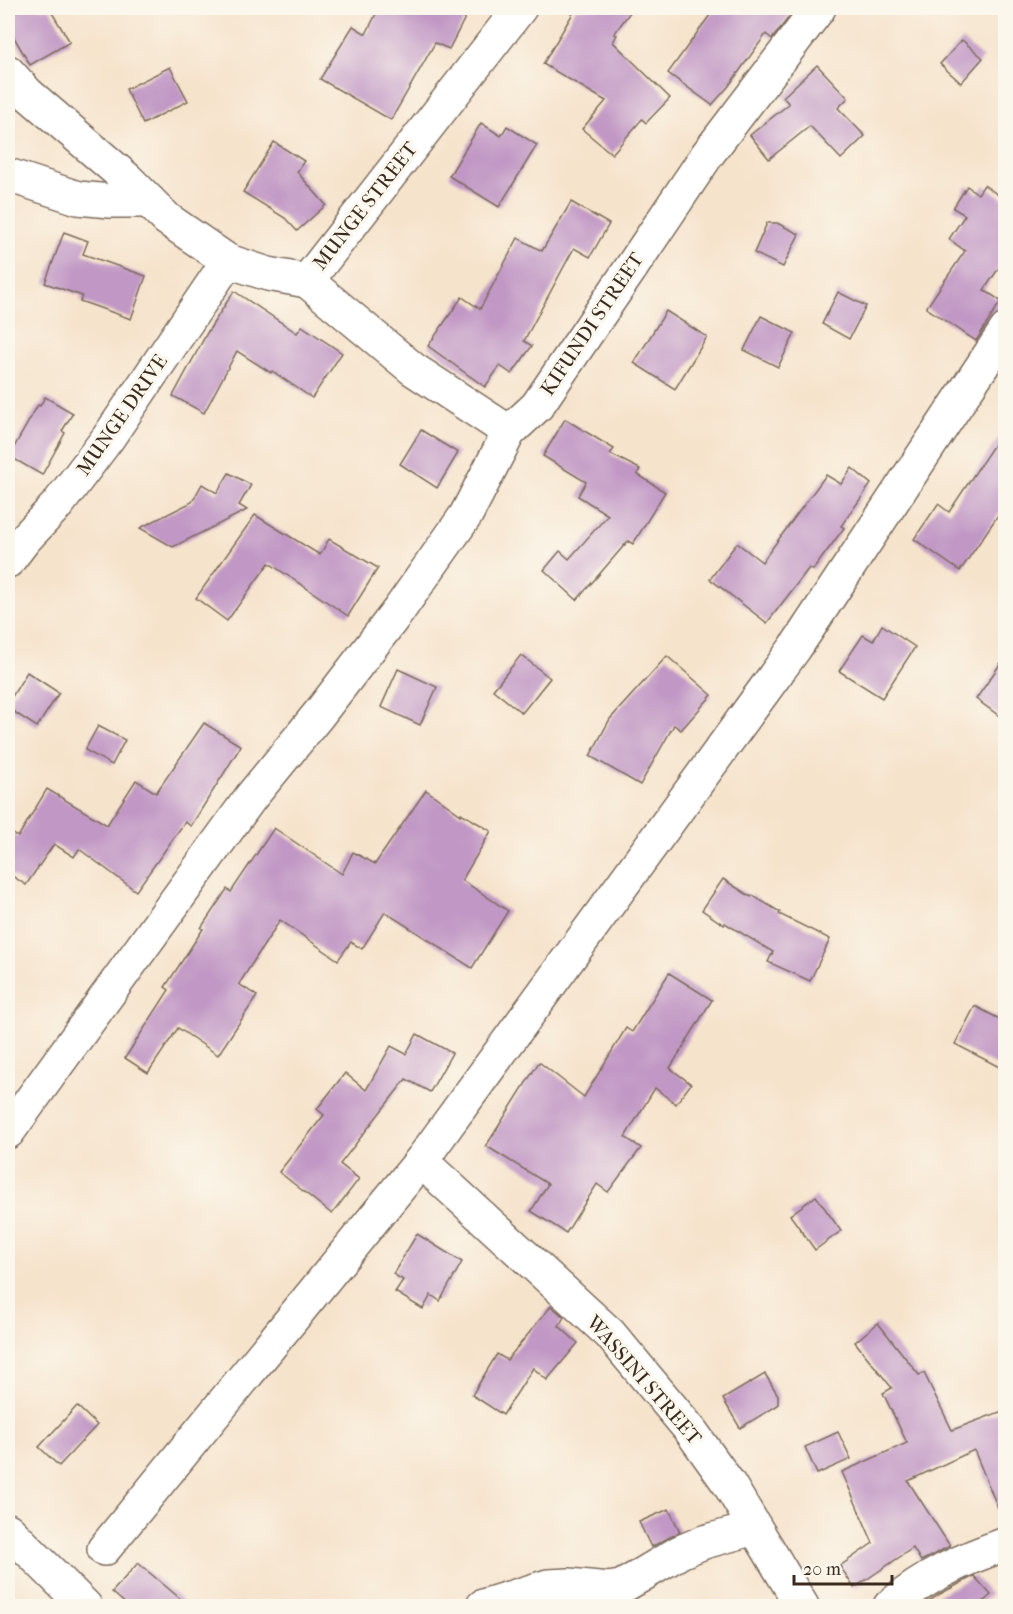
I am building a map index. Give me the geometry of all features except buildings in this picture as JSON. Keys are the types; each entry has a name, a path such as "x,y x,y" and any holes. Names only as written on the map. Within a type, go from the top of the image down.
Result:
{"street":[{"name":"MUNGE STREET","path":"8,72 28,94 127,179 167,219 228,261 268,274 307,281 520,8"},
{"name":"KIFUNDI STREET","path":"509,432 537,406 707,154 819,8"},
{"path":"8,176 78,198 149,201"},
{"name":"MUNGE DRIVE","path":"8,561 24,540 58,504 108,438 228,261"},
{"path":"8,1132 251,797 319,714 466,516 509,432 413,369 307,281"},
{"path":"104,1550 421,1161 795,648 1005,330"},
{"name":"WASSINI STREET","path":"421,1161 609,1334 691,1431 729,1484 802,1606"},
{"path":"483,1606 548,1586 569,1585 608,1589 621,1587 680,1552 704,1542 755,1528"},
{"path":"8,1530 85,1606"},
{"path":"890,1606 950,1566 1005,1544"}]}
